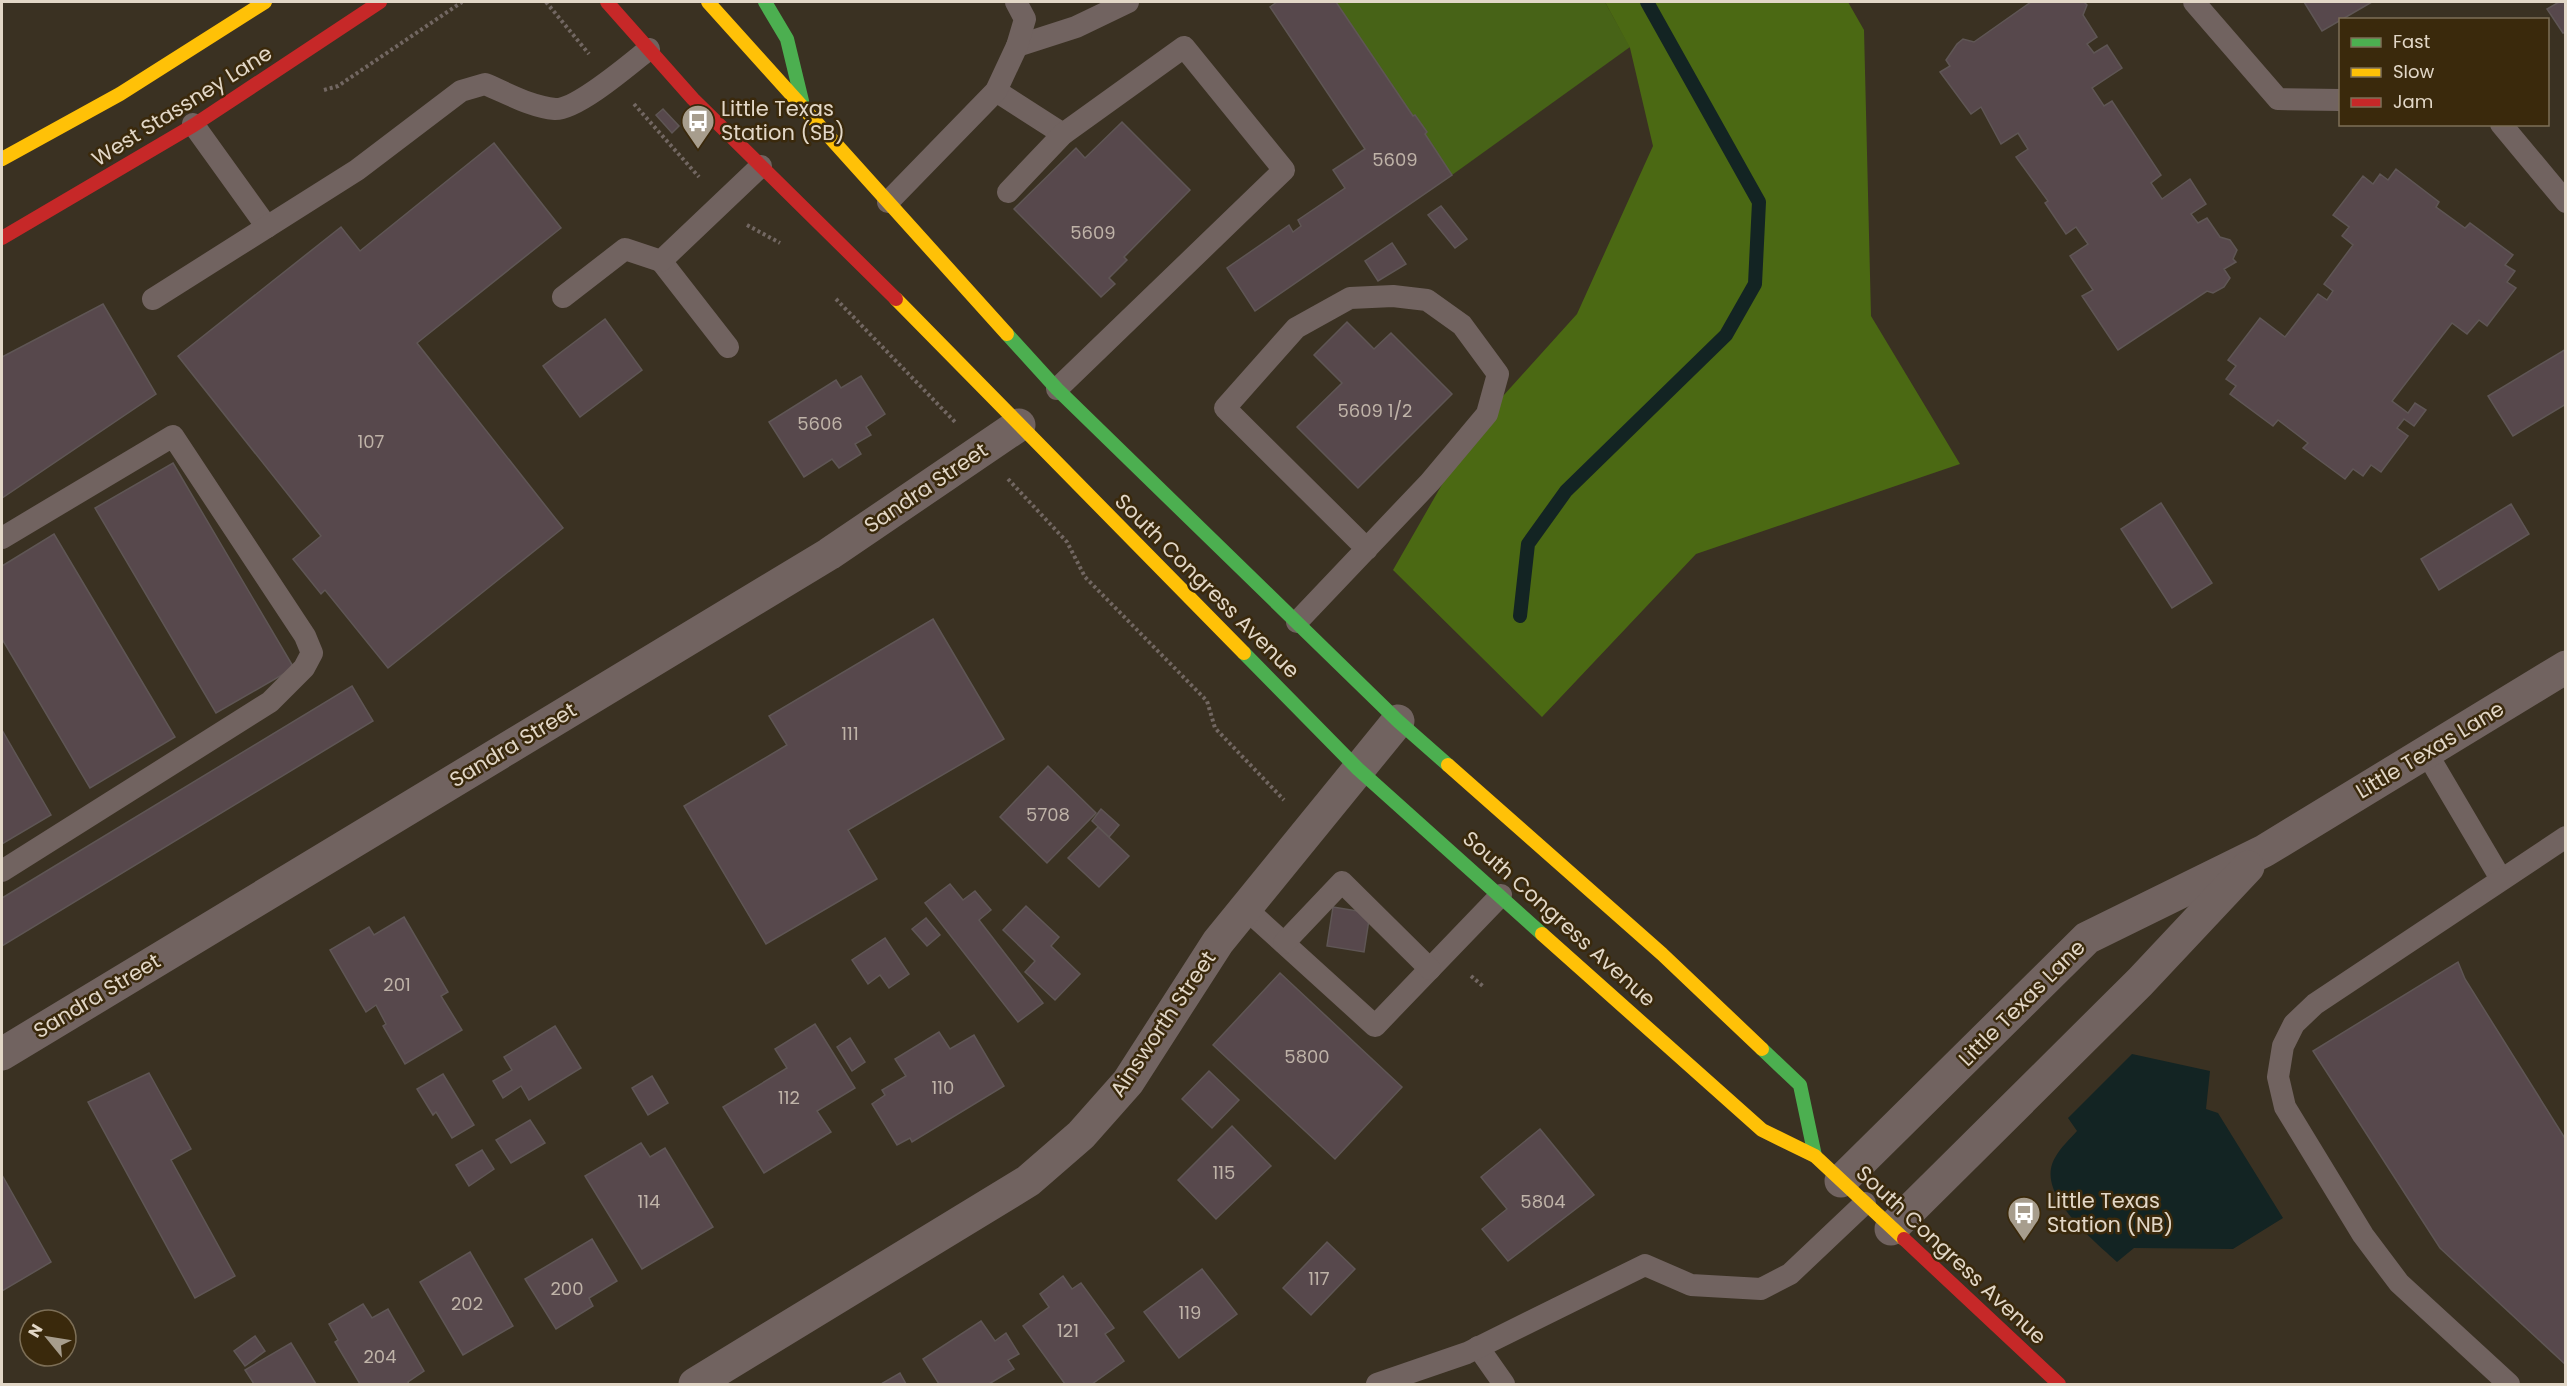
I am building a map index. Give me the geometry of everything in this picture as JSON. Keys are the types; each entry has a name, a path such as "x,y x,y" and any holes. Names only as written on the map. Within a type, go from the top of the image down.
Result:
{"main road":[{"name":"West Stassney Lane","path":"2,159 120,94 265,2"},
{"name":"West Stassney Lane","path":"2,238 104,182 380,2"},
{"name":"South Congress Avenue","path":"607,2 649,50 761,166 1358,769 1762,1130 1815,1156 2059,1384"},
{"name":"South Congress Avenue","path":"708,2 1057,388 1398,721 1662,954 1800,1085 1815,1156"},
{"path":"765,2 787,39 803,106"}],"street":[{"name":"Sandra Street","path":"2,1054 829,554 1019,425"},
{"name":"Little Texas Lane","path":"1841,1181 2087,938 2264,851 2565,667"},
{"name":"Ainsworth Street","path":"695,1384 1028,1181 1081,1135 1128,1082 1218,942 1244,907 1398,721"},
{"name":"Little Texas Lane","path":"1891,1229 2140,982 2264,851"}],"lane":[{"path":"888,202 996,91 1017,46 1025,19 1016,2"},
{"path":"1017,46 1076,27 1128,2"},
{"path":"2194,2 2278,99 2339,100"},
{"path":"1008,192 1063,134 1184,47 1284,170 1057,388"},
{"path":"153,299 357,170 461,91 485,84 539,106 559,109 600,89 649,50"},
{"path":"996,91 1063,134"},
{"path":"194,124 267,227"},
{"path":"2503,126 2565,202"},
{"path":"661,261 761,166"},
{"path":"563,297 625,249 661,261 728,347"},
{"path":"1297,622 1367,549 1430,482 1487,414 1498,374 1462,325 1427,300 1393,297 1350,298 1296,328 1225,408 1367,549"},
{"path":"2,538 173,436 305,636 312,653 304,668 270,702 2,871"},
{"path":"2426,752 2501,879"},
{"path":"2509,1384 2399,1283 2363,1235 2285,1107 2278,1077 2287,1039 2294,1024 2315,1004 2565,837"},
{"path":"1284,943 1342,882 1430,969"},
{"path":"1244,907 1375,1026 1501,895"},
{"path":"1377,1384 1478,1347 1645,1265 1691,1285 1761,1289 1790,1274 1865,1203"},
{"path":"1478,1347 1504,1384"}],"path":[{"path":"319,91 338,86 462,2"},
{"path":"1004,475 1067,542 1085,577 1207,701 1215,728 1285,801"}],"green space":[{"path":"1335,2 1605,2 1630,47 1452,175"},
{"path":"1605,2 1848,2 1864,30 1871,316 1960,464 1696,554 1542,717 1393,570 1475,427 1577,314 1653,146 1630,48"}],"shaded area":[{"path":"2132,1054 2210,1071 2206,1109 2218,1113 2283,1218 2233,1249 2134,1248 2117,1262 2081,1228 2059,1200 2052,1185 2051,1170 2058,1153 2077,1131 2068,1118"}],"building":[{"path":"1277,2 1336,2 1413,116 1415,115 1427,132 1425,134 1452,175 1255,311 1227,268 1289,225 1293,232 1301,226 1298,220 1345,188 1333,170 1365,149 1270,7"},
{"path":"2031,2 2084,2 2087,5 2083,15 2097,37 2087,44 2094,53 2107,45 2122,68 2092,88 2104,106 2112,101 2161,175 2151,183 2162,199 2190,179 2206,204 2191,214 2198,223 2207,218 2220,237 2230,240 2237,250 2233,259 2236,262 2224,269 2230,278 2224,287 2213,293 2207,291 2118,350 2082,296 2093,290 2070,256 2088,244 2076,227 2066,234 2045,203 2048,201 2016,157 2028,149 2018,133 2001,144 1981,107 1971,114 1940,72 1950,66 1946,60 1963,39 1974,42"},
{"path":"2304,2 2372,2 2344,18 2339,18 2339,21 2322,31"},
{"path":"2559,2 2566,2 2566,32 2563,33 2547,9"},
{"path":"663,109 679,126 672,133 656,115"},
{"path":"1122,122 1190,190 1124,257 1127,260 1109,278 1115,284 1101,297 1014,209 1076,148 1085,158"},
{"path":"494,143 561,228 417,343 563,528 388,668 325,590 321,594 293,559 321,536 178,356 341,227 360,251"},
{"path":"2396,169 2439,202 2436,207 2465,228 2470,223 2513,255 2505,265 2515,271 2507,282 2516,288 2487,326 2479,320 2467,334 2452,323 2392,401 2408,413 2415,403 2426,410 2414,426 2404,419 2397,428 2408,436 2381,472 2371,465 2363,476 2353,469 2345,479 2303,448 2308,443 2278,420 2273,426 2230,394 2236,386 2226,379 2236,366 2228,360 2260,318 2285,337 2318,294 2327,300 2333,291 2324,284 2353,245 2342,236 2349,227 2333,215 2363,176 2373,184 2380,174 2388,180"},
{"path":"1441,206 1467,239 1455,248 1428,215"},
{"path":"1392,243 1406,264 1378,281 1365,261"},
{"path":"103,304 156,394 2,498 2,357"},
{"path":"605,319 642,370 580,417 543,366"},
{"path":"1347,322 1374,349 1391,333 1452,394 1358,488 1297,427 1342,383 1314,355"},
{"path":"2566,349 2566,404 2513,436 2488,396"},
{"path":"861,376 885,414 866,427 871,435 855,444 861,454 839,468 832,459 804,477 769,422 836,380 841,388"},
{"path":"173,463 294,668 216,713 95,508"},
{"path":"2161,503 2212,583 2172,608 2121,529"},
{"path":"2511,504 2529,534 2439,590 2421,559"},
{"path":"54,534 175,737 90,788 2,639 2,566"},
{"path":"933,619 1004,739 848,830 877,879 766,944 684,806 787,745 769,716"},
{"path":"352,686 373,721 2,946 2,898"},
{"path":"2,730 51,815 2,844"},
{"path":"1048,766 1096,813 1047,863 1000,817"},
{"path":"1101,809 1119,825 1109,837 1092,821"},
{"path":"1098,827 1129,856 1099,887 1068,858"},
{"path":"950,884 963,900 975,891 991,910 979,920 1043,1003 1018,1022 925,903"},
{"path":"1026,906 1059,937 1051,946 1080,974 1055,1000 1025,972 1035,961 1003,930"},
{"path":"1333,907 1370,913 1364,952 1327,946"},
{"path":"404,917 448,992 441,996 462,1030 405,1064 383,1026 386,1024 376,1005 366,1012 330,950 369,927 374,935"},
{"path":"926,918 940,935 927,946 912,929"},
{"path":"885,938 909,974 889,988 880,975 868,984 852,960"},
{"path":"2458,962 2465,979 2566,1140 2566,1365 2440,1248 2313,1051"},
{"path":"1280,973 1402,1087 1335,1159 1213,1045"},
{"path":"815,1024 855,1088 817,1111 831,1132 764,1173 723,1107 787,1068 775,1049"},
{"path":"555,1026 581,1068 529,1100 521,1086 503,1098 493,1081 512,1070 504,1057"},
{"path":"939,1032 950,1049 974,1035 1004,1086 912,1142 910,1138 897,1145 872,1104 885,1095 882,1090 906,1076 895,1059"},
{"path":"850,1038 865,1062 852,1071 837,1047"},
{"path":"1209,1071 1239,1100 1212,1128 1182,1099"},
{"path":"149,1073 191,1149 171,1160 235,1276 195,1298 88,1102"},
{"path":"443,1074 474,1125 452,1138 436,1112 433,1115 417,1089"},
{"path":"652,1076 668,1103 648,1115 632,1088"},
{"path":"530,1120 545,1143 511,1163 496,1140"},
{"path":"1232,1126 1271,1166 1216,1219 1178,1180"},
{"path":"1540,1129 1594,1195 1508,1261 1482,1229 1507,1209 1481,1177"},
{"path":"641,1143 650,1157 665,1148 713,1227 642,1269 585,1176"},
{"path":"482,1150 494,1169 469,1186 456,1165"},
{"path":"2,1175 51,1262 2,1291"},
{"path":"592,1239 617,1281 589,1298 593,1306 556,1329 525,1279"},
{"path":"1327,1242 1355,1269 1311,1315 1283,1288"},
{"path":"470,1252 513,1326 463,1355 420,1282"},
{"path":"1202,1269 1237,1314 1179,1358 1144,1312"},
{"path":"1063,1276 1072,1289 1081,1283 1114,1328 1105,1334 1124,1361 1092,1384 1065,1384 1023,1326 1049,1307 1040,1294"},
{"path":"363,1304 372,1318 388,1309 424,1371 408,1382 409,1384 360,1384 335,1342 338,1340 329,1324"},
{"path":"981,1321 995,1341 1006,1333 1019,1354 1008,1360 1014,1369 989,1384 939,1384 923,1359"},
{"path":"255,1336 265,1351 245,1366 234,1351"},
{"path":"291,1343 316,1384 254,1384 245,1370"},
{"path":"900,1373 906,1384 881,1384"}],"waterway":[{"path":"1520,616 1528,544 1566,491 1726,335 1755,284 1759,202 1647,2"}],"traffic: fast":[{"path":"765,2 787,39 802,101"},
{"path":"1007,334 1057,389 1398,721 1448,765"},
{"path":"1244,653 1358,769 1542,934"},
{"path":"1762,1049 1800,1085 1815,1156"}],"traffic: slow":[{"path":"2,159 120,94 265,2"},
{"path":"708,2 1007,334"},
{"path":"896,299 1244,653"},
{"path":"1448,765 1662,954 1762,1049"},
{"path":"1542,934 1762,1130 1815,1156 1904,1239"}],"traffic: jam":[{"path":"2,238 194,125 380,2"},
{"path":"607,2 693,99 896,299"},
{"path":"1904,1239 2059,1384"}],"place":[{"name":"Little Texas Station (SB)","path":"698,150"},
{"name":"Little Texas Station (NB)","path":"2024,1242"}]}
